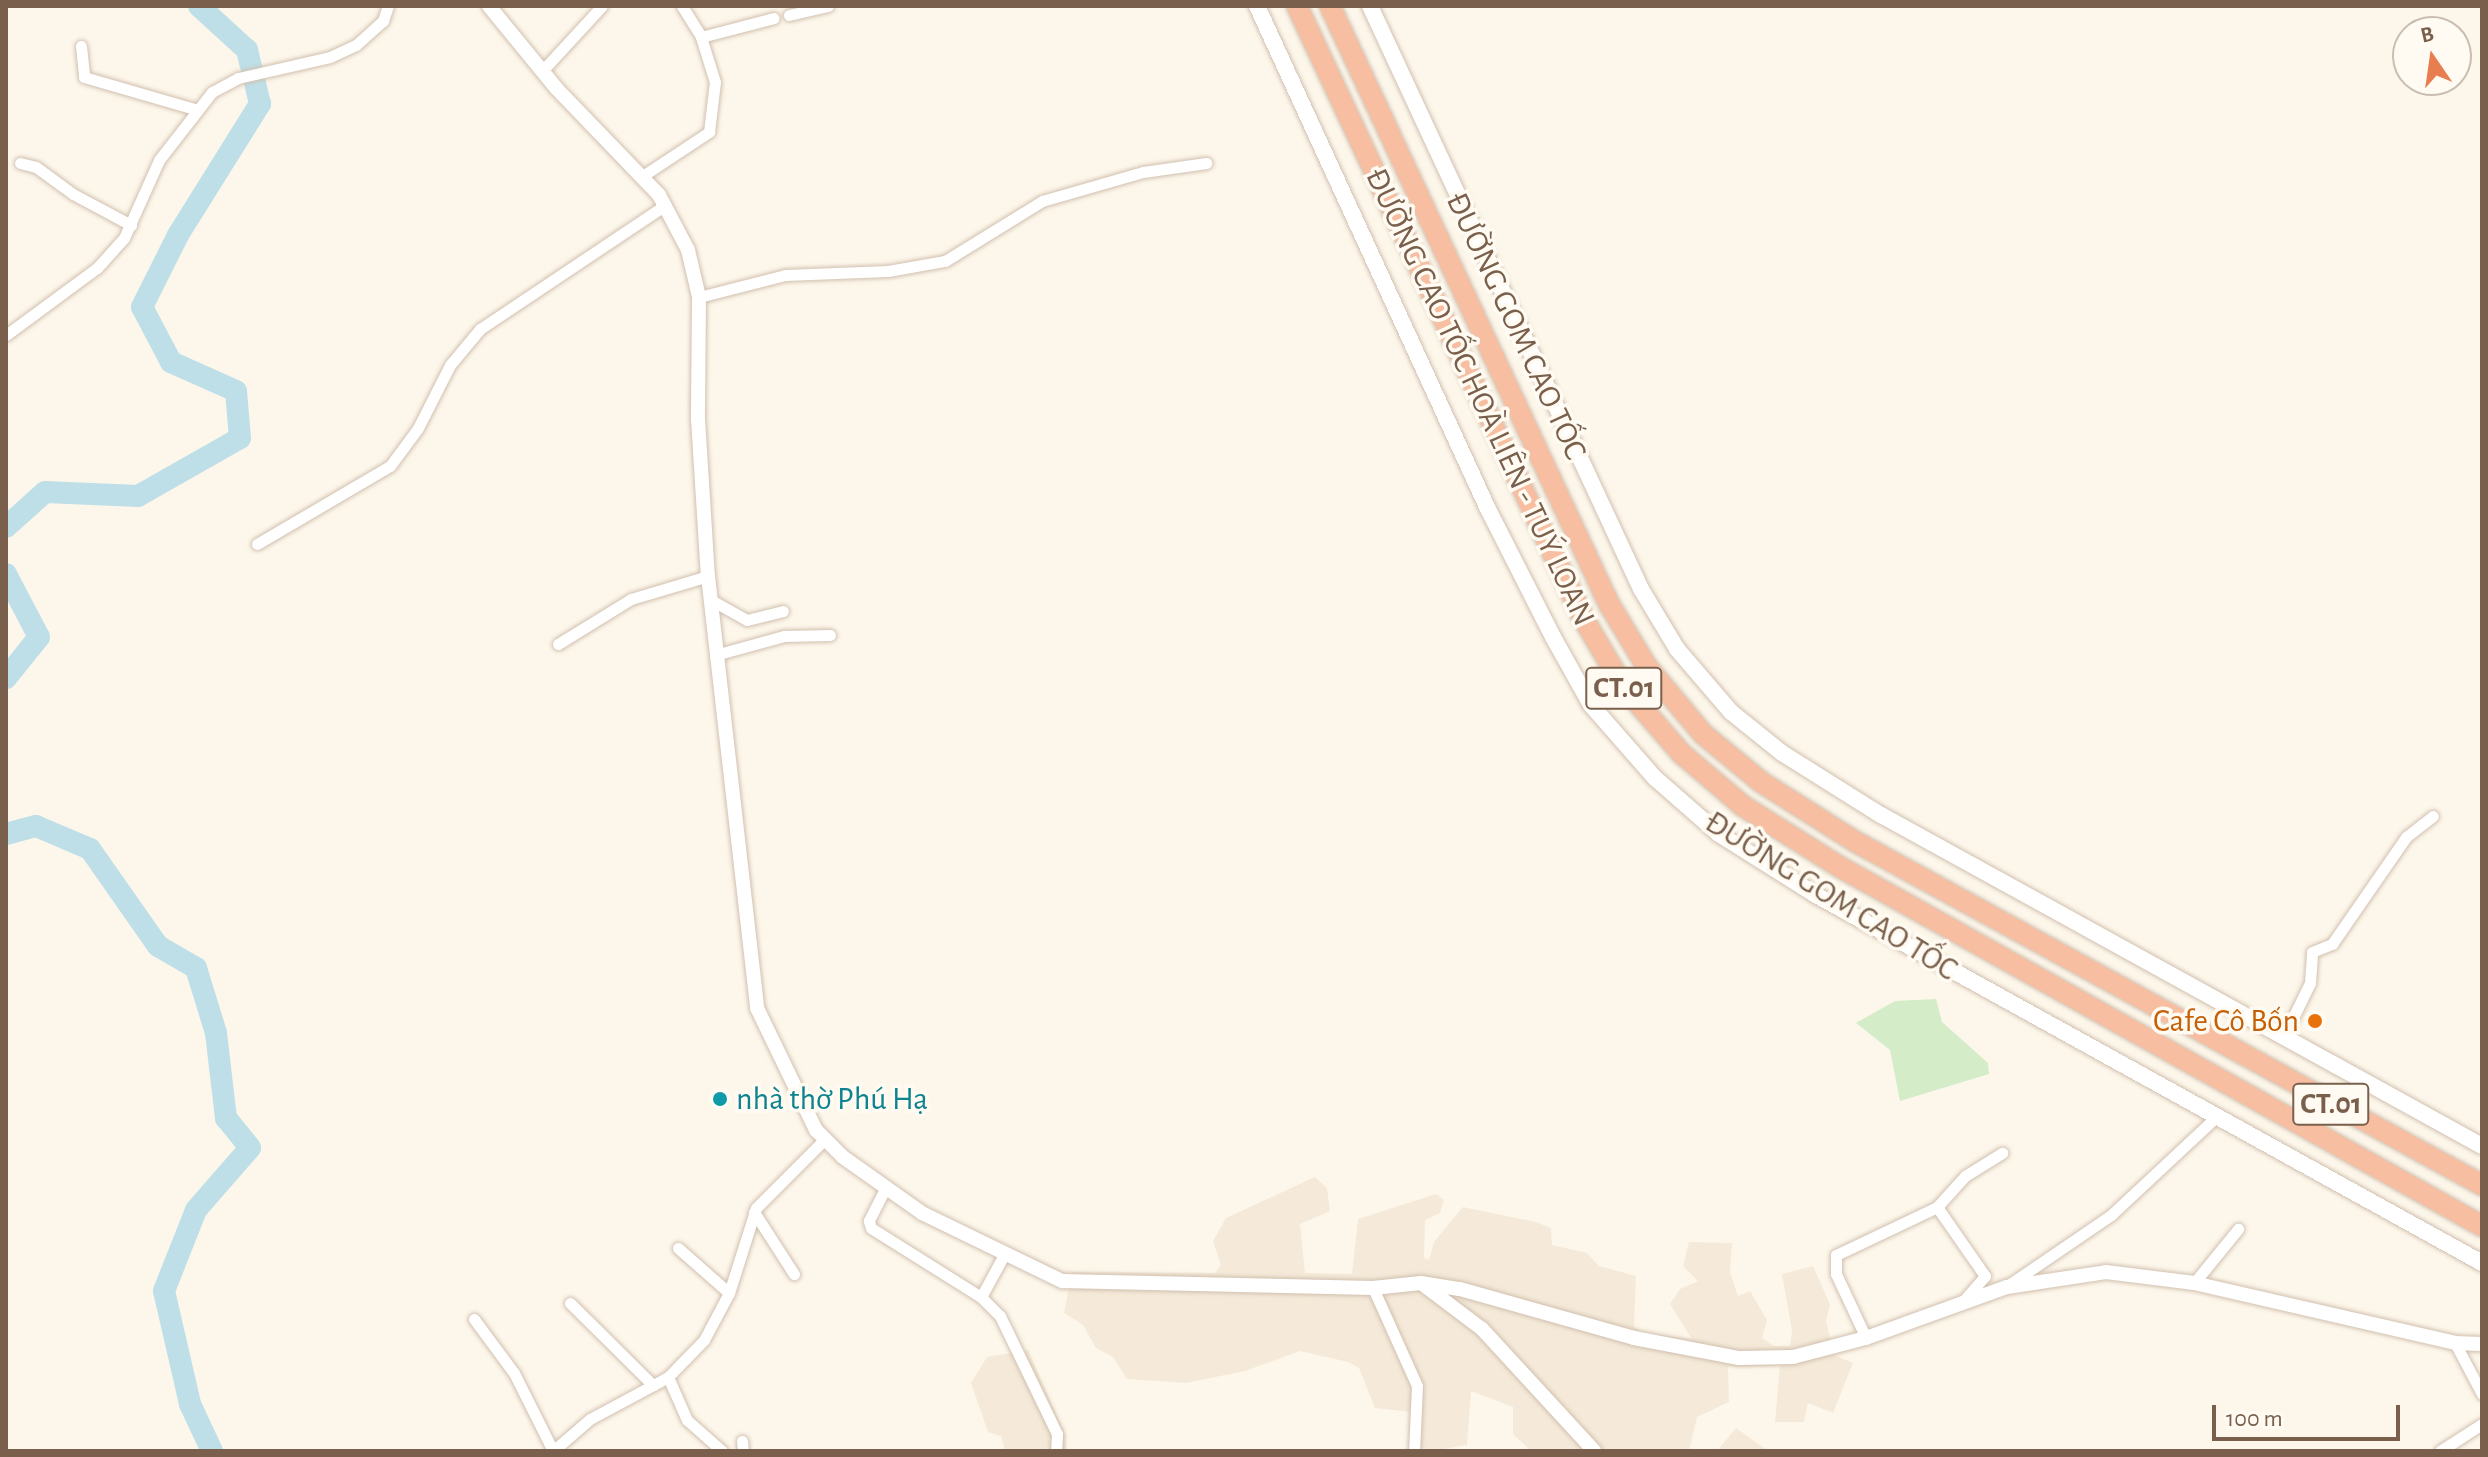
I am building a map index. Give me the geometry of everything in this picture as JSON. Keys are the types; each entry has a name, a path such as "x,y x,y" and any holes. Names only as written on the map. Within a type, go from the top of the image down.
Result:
{"highway":[{"name":"ĐƯỜNG CAO TỐC HOÀ LIÊN - TUÝ LOAN","path":"1297,6 1583,618 1623,686 1682,754 1743,806 1840,867 2482,1226"},
{"name":"ĐƯỜNG CAO TỐC HOÀ LIÊN - TUÝ LOAN","path":"1330,6 1550,485 1647,667 1703,734 1761,782 1856,842 2482,1185"},
{"path":"2180,1022 2482,1174"},
{"path":"2254,1096 2482,1236"}],"main road":[{"name":"ĐƯỜNG GOM CAO TỐC","path":"1257,6 1487,507 1591,705 1655,778 1719,834 1816,895 2482,1263"},
{"name":"ĐƯỜNG GOM CAO TỐC","path":"1370,6 1641,589 1677,649 1731,712 1782,753 1881,815 2482,1146"}],"street":[{"path":"6,335 97,268 131,225 159,160 195,109 212,92 238,78 330,57 356,45 383,21 388,6"},
{"path":"489,6 542,71 641,177 664,206 688,250 699,297 698,419 715,655 757,1008 791,1082 825,1139 922,1213 1062,1281 1373,1288 1421,1283 1495,1299 1634,1338 1739,1358 1793,1357 1866,1338 2007,1287 2106,1272 2194,1283 2455,1343 2482,1344"},
{"path":"542,71 602,6"},
{"path":"641,177 709,132 715,82 701,37 682,6"},
{"path":"789,15 828,6"},
{"path":"701,37 774,18"},
{"path":"81,46 84,77 195,109"},
{"path":"20,163 36,167 73,194 131,225"},
{"path":"699,297 785,275 888,271 945,261 1042,201 1143,172 1206,163"},
{"path":"257,544 390,466 418,428 450,365 480,329 664,206"},
{"path":"558,644 631,599 708,576"},
{"path":"711,600 747,620 783,611"},
{"path":"715,655 784,636 830,635"},
{"path":"2283,1038 2310,983 2312,952 2332,944 2406,837 2433,816"},
{"path":"2007,1287 2111,1215 2216,1117"},
{"path":"474,1319 514,1373 553,1451 590,1419 668,1377 704,1340 729,1293 754,1212 825,1139"},
{"path":"1866,1338 1832,1263 1862,1240 1937,1207 1965,1176 2002,1153"},
{"path":"886,1187 869,1221 871,1228 981,1297 1000,1316 1057,1434 1056,1451"},
{"path":"1937,1207 1985,1276 1958,1305"},
{"path":"754,1212 794,1274"},
{"path":"2194,1283 2238,1229"},
{"path":"678,1248 729,1293"},
{"path":"981,1297 1005,1253"},
{"path":"1421,1283 1482,1329 1594,1451"},
{"path":"1373,1288 1414,1372 1414,1451"},
{"path":"1482,1329 1477,1306 1495,1299"},
{"path":"570,1303 653,1385"},
{"path":"2455,1343 2482,1394"},
{"path":"668,1377 687,1420 722,1451"},
{"path":"2440,1451 2482,1424"}],"shaded area":[{"path":"1315,1177 1327,1188 1330,1211 1300,1224 1305,1273 1352,1274 1358,1219 1436,1194 1444,1200 1440,1213 1425,1220 1424,1258 1429,1260 1434,1242 1463,1207 1536,1222 1551,1228 1552,1245 1587,1253 1599,1266 1636,1276 1634,1326 1642,1333 1692,1339 1670,1304 1680,1289 1698,1281 1683,1266 1689,1242 1732,1243 1730,1272 1738,1296 1750,1291 1767,1320 1762,1338 1774,1346 1790,1346 1792,1331 1782,1274 1813,1266 1830,1304 1826,1321 1834,1355 1853,1363 1833,1413 1808,1403 1804,1422 1775,1422 1780,1366 1728,1367 1729,1402 1697,1417 1689,1451 1531,1451 1513,1434 1513,1407 1471,1391 1467,1445 1433,1451 1409,1444 1410,1412 1375,1408 1359,1368 1348,1362 1300,1351 1245,1371 1186,1383 1127,1379 1113,1357 1096,1348 1083,1325 1064,1313 1072,1272 1215,1273 1221,1265 1213,1241 1226,1218"},
{"path":"1028,1350 1066,1436 1066,1451 1005,1451 1001,1436 988,1432 971,1383 987,1357"},
{"path":"1736,1428 1767,1450 1768,1451 1717,1451"}],"green space":[{"path":"1936,999 1942,1022 1988,1063 1989,1074 1900,1101 1890,1050 1856,1023 1895,1001"}],"waterway":[{"path":"6,527 45,492 138,496 240,438 236,391 171,362 142,307 178,235 260,104 247,50 199,6"},
{"path":"6,574 39,637 6,678"},
{"path":"6,834 36,826 90,849 158,946 196,968 216,1033 226,1118 250,1148 196,1210 164,1291 190,1404 212,1451"}],"place":[{"name":"Cafe Cô Bốn","path":"2315,1021"},
{"name":"nhà thờ Phú Hạ","path":"720,1099"}]}
